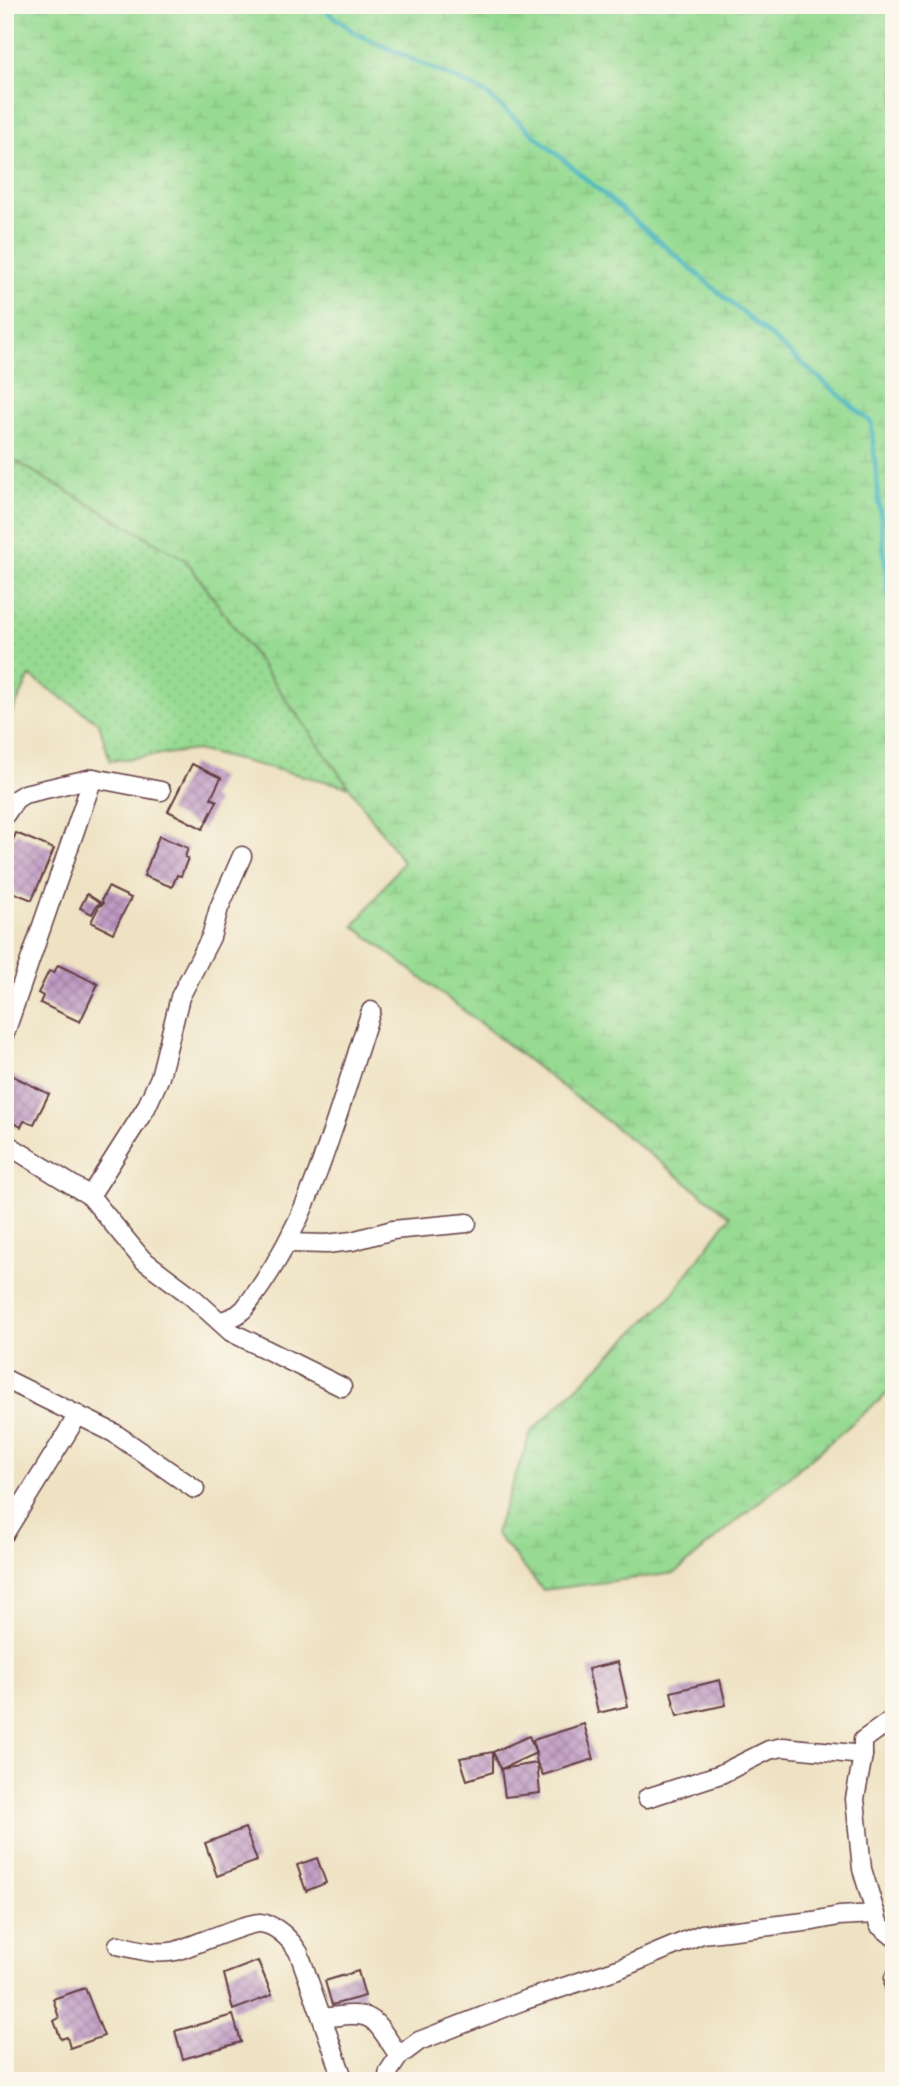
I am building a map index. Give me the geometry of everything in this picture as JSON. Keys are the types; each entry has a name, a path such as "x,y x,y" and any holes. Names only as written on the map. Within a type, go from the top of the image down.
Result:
{"street":[{"path":"5,1033 93,778"},
{"path":"5,815 16,799 24,794 93,778 161,791"},
{"path":"90,1196 146,1108 160,1077 180,997 211,937 219,908 242,856"},
{"path":"220,1322 244,1309 289,1243 320,1162 371,1011"},
{"path":"5,1143 90,1196 142,1259 241,1338 342,1387"},
{"path":"289,1243 339,1242 393,1230 467,1223"},
{"path":"5,1379 114,1433 195,1489"},
{"path":"5,1533 78,1415"},
{"path":"894,1718 863,1740 855,1799 862,1869 879,1925 894,1937"},
{"path":"647,1798 721,1774 769,1750 782,1747 863,1755"},
{"path":"387,2081 389,2071 399,2056 419,2040 522,2001 621,1968 702,1934 839,1916 876,1914"},
{"path":"118,1945 163,1954 256,1923 271,1926 293,1943 345,2081"},
{"path":"894,1978 894,1986"},
{"path":"323,2018 359,2013 375,2021 399,2056"}],"green space":[{"path":"5,5 894,5 894,1388 675,1573 543,1590 495,1533 531,1432 670,1297 730,1216 354,926 403,862 186,560 5,455"},
{"path":"5,455 186,560 349,787 196,750 110,761 99,723 30,676 5,727"}],"building":[{"path":"192,764 221,778 211,798 217,801 203,829 168,811"},
{"path":"16,833 54,849 32,900 5,889 5,863 9,857 6,856"},
{"path":"159,836 188,848 185,857 188,858 181,876 177,875 172,887 144,876"},
{"path":"108,887 131,898 113,933 91,922 99,906 103,904 102,899"},
{"path":"87,894 101,903 92,914 80,908"},
{"path":"58,965 98,984 80,1022 40,1003 43,996 38,993 49,971 54,973"},
{"path":"5,1072 49,1094 34,1124 24,1121 21,1127 5,1119"},
{"path":"618,1662 628,1706 598,1713 588,1669"},
{"path":"720,1680 726,1705 677,1716 671,1692"},
{"path":"584,1724 594,1759 543,1775 537,1763 533,1740"},
{"path":"529,1736 536,1753 501,1769 493,1752"},
{"path":"493,1752 493,1772 467,1780 460,1758"},
{"path":"537,1763 540,1793 505,1797 501,1769"},
{"path":"245,1828 257,1861 217,1876 205,1843"},
{"path":"317,1858 326,1883 306,1891 297,1865"},
{"path":"258,1961 272,1995 233,2010 224,1974"},
{"path":"358,1971 365,1996 332,2005 325,1981"},
{"path":"85,1988 104,2036 70,2048 67,2037 61,2039 54,2021 59,2018 53,1999"},
{"path":"233,2015 241,2042 183,2059 175,2031"}],"waterway":[{"path":"319,5 355,33 484,92 871,422 894,650"}]}
